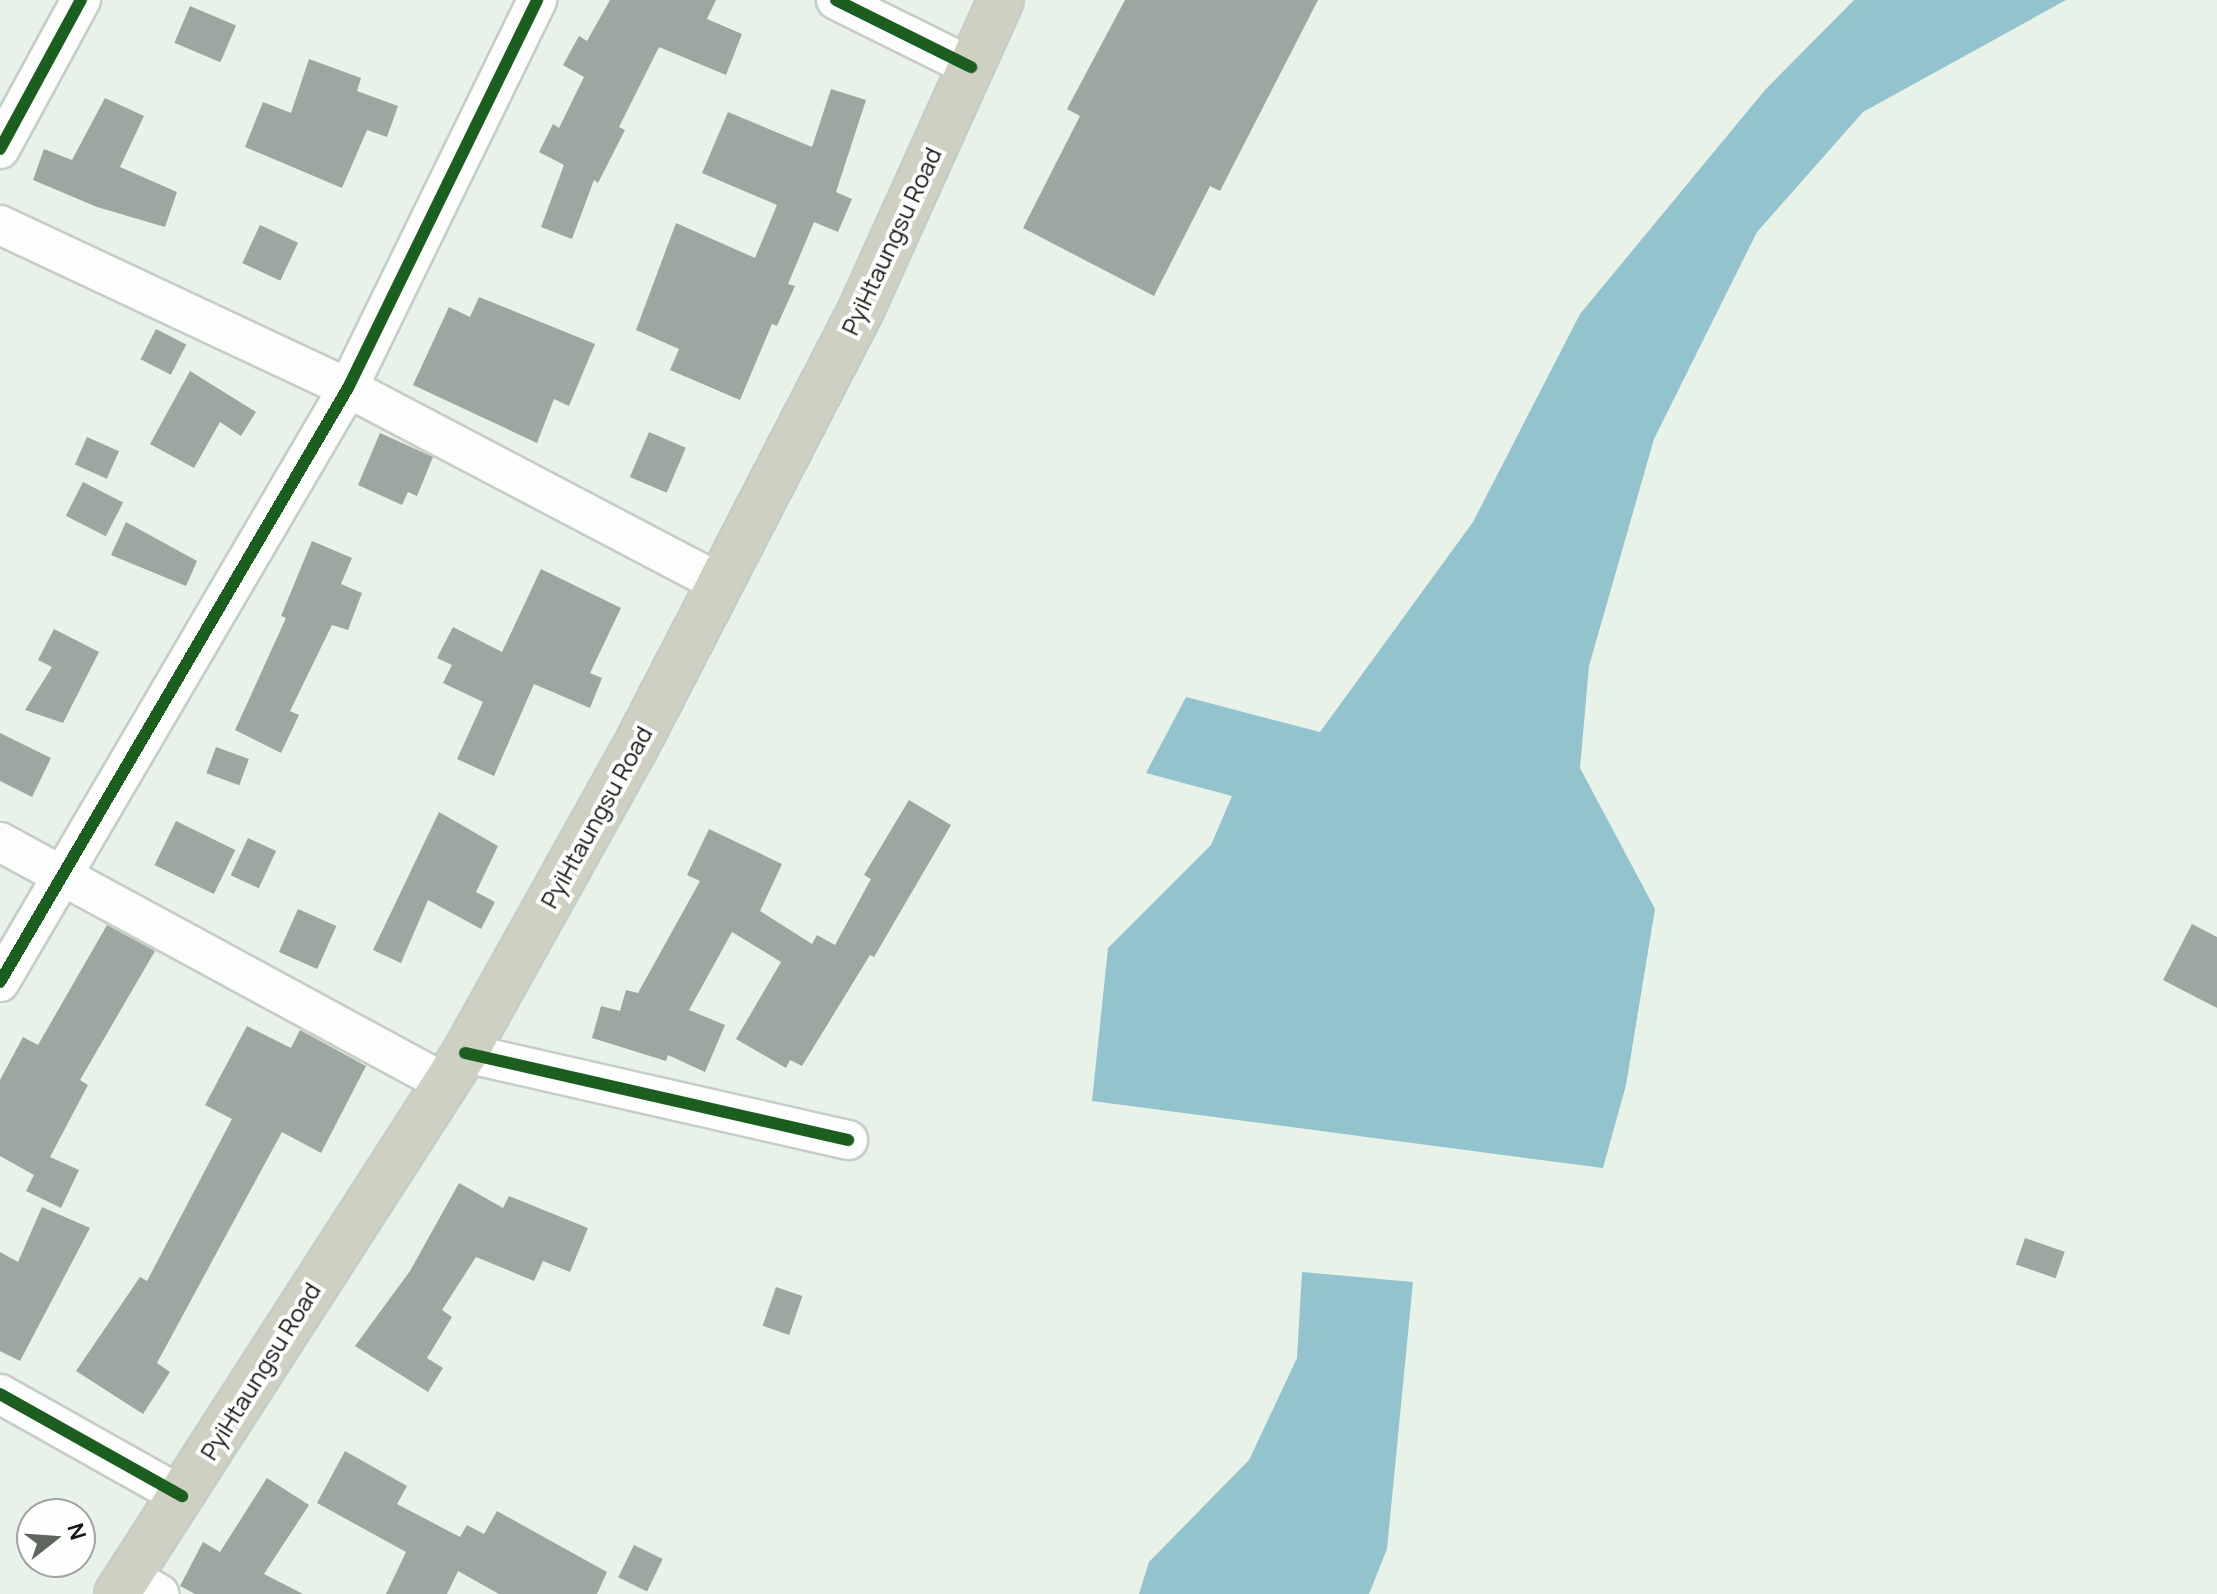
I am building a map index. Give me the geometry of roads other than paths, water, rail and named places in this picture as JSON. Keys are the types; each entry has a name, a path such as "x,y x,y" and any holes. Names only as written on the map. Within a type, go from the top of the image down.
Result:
{"highway":[{"name":"PyiHtaungsu Road","path":"136,1588 182,1496 454,1068 720,583 861,310 1001,0"}],"street":[{"path":"0,149 81,0"},
{"path":"0,982 348,388 537,0"},
{"path":"836,0 971,67"},
{"path":"0,225 348,388 720,583"},
{"path":"0,842 454,1068 848,1140"},
{"path":"0,1394 182,1496"}],"water":[{"path":"1854,0 2066,0 1863,112 1757,232 1654,439 1589,666 1580,768 1655,909 1626,1085 1603,1168 1092,1101 1108,948 1211,845 1232,796 1146,773 1186,697 1320,732 1473,522 1580,314 1765,90"},
{"path":"1302,1272 1413,1282 1387,1549 1369,1594 1139,1594 1149,1562 1249,1460 1297,1358"}]}
